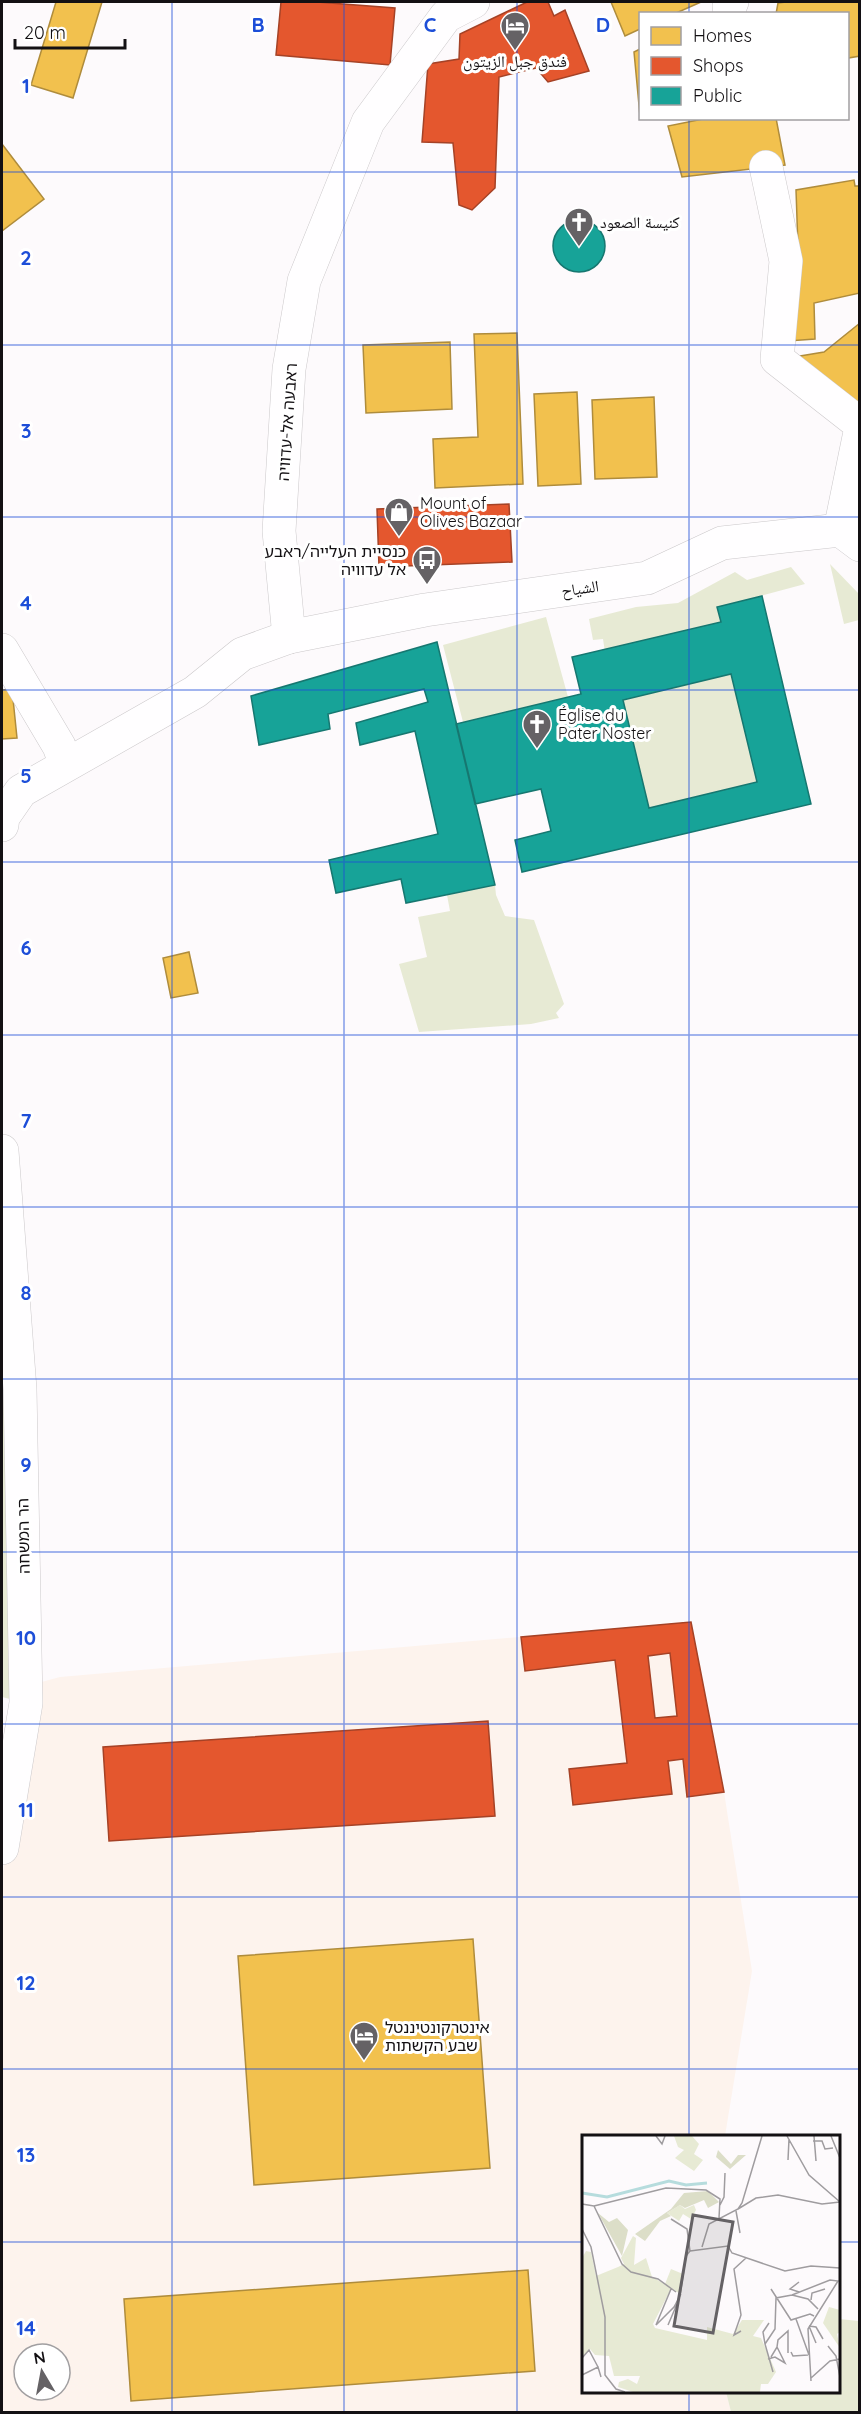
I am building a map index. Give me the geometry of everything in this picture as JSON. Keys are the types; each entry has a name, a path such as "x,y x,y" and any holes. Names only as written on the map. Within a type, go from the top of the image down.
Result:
{"street":[{"name":"ראבעה אל-עדוויה","path":"290,637 279,531 289,369 304,281 368,122 446,16 473,2"},
{"path":"766,167 786,261 777,359 860,424"},
{"path":"850,537 860,432"},
{"name":"الشياح","path":"290,637 425,610 647,578 723,543 850,537"},
{"path":"2,825 3,817 21,791 195,692 242,654 290,637"},
{"path":"2,650 59,746 66,765"},
{"name":"הר המשחה","path":"2,1151 20,1389 26,1703 2,1848"},
{"path":"2,1758 26,1703"}],"shaded area":[{"path":"691,1622 724,1792 752,1971 725,2135 582,2135 582,2393 726,2393 731,2412 2,2412 2,1878 34,1684 60,1677"}],"green space":[{"path":"830,564 859,594 859,620 844,624"},
{"path":"791,567 805,584 753,598 732,639 608,672 603,639 593,640 589,619 636,607 678,603 735,572 747,580"},
{"path":"546,617 568,697 463,722 443,645"},
{"path":"731,674 757,782 649,808 623,700"},
{"path":"495,885 496,895 505,916 534,920 564,1004 556,1013 559,1018 531,1024 419,1032 399,964 427,957 418,917 450,911 447,895"},
{"path":"2,1279 26,1703 2,1697"},
{"path":"840,2319 859,2321 859,2412 731,2412 726,2393 840,2393"}],"building: Homes":[{"path":"56,2 102,2 73,98 31,85"},
{"path":"611,2 701,2 678,12 639,12 639,29 625,36"},
{"path":"860,2 860,56 849,58 849,12 776,12 778,3"},
{"path":"639,50 639,105 634,52"},
{"path":"698,120 776,120 785,165 682,177 668,126"},
{"path":"2,144 44,199 2,231"},
{"path":"854,180 855,186 860,186 860,293 814,303 815,339 788,341 799,276 796,190"},
{"path":"860,323 860,416 788,358 824,352"},
{"path":"517,333 523,484 435,488 433,439 478,437 474,334"},
{"path":"450,342 452,409 366,413 363,345"},
{"path":"577,392 581,484 538,486 534,394"},
{"path":"654,397 657,477 595,479 592,400"},
{"path":"12,689 17,738 2,739 2,690"},
{"path":"189,952 198,993 171,998 163,958"},
{"name":"אינטרקונטיננטל שבע הקשתות","path":"473,1939 490,2168 254,2185 238,1956"},
{"path":"528,2270 535,2371 131,2401 124,2299"}],"building: Shops":[{"path":"281,2 317,2 395,8 390,65 276,55"},
{"path":"527,2 548,2 554,16 565,10 589,71 548,82 536,68 499,77 495,188 472,210 459,205 453,143 422,142 428,64 459,59 460,34"},
{"path":"509,504 512,562 379,567 377,509"},
{"path":"691,1622 724,1792 687,1797 683,1759 668,1761 672,1794 573,1805 569,1769 627,1763 615,1660 525,1671 521,1637","holes":["670,1653 677,1716 655,1718 648,1656"]},
{"path":"488,1721 495,1816 109,1841 103,1747"}],"building: Public":[{"name":"كنيسة الصعود","path":"574,220 584,220 598,227 605,246 598,265 584,272 574,272 564,268 557,261 553,251 553,241 557,231 564,224"},
{"path":"762,596 811,804 522,872 515,840 551,831 541,789 475,804 456,724 581,694 572,657 721,622 717,607","holes":["731,674 757,782 649,808 623,700"]},
{"path":"437,642 495,885 406,903 401,879 336,893 329,860 438,834 415,731 360,745 356,723 428,702 424,689 328,714 330,729 259,745 251,696"}],"place":[{"name":"فندق جبل الزيتون","path":"515,52"},
{"name":"كنيسة الصعود","path":"579,248"},
{"name":"Mount of Olives Bazaar","path":"399,538"},
{"name":"כנסיית העלייה/ראבע אל עדוויה","path":"427,586"},
{"name":"Église du Pater Noster","path":"537,750"},
{"name":"אינטרקונטיננטל שבע הקשתות","path":"364,2062"}]}
